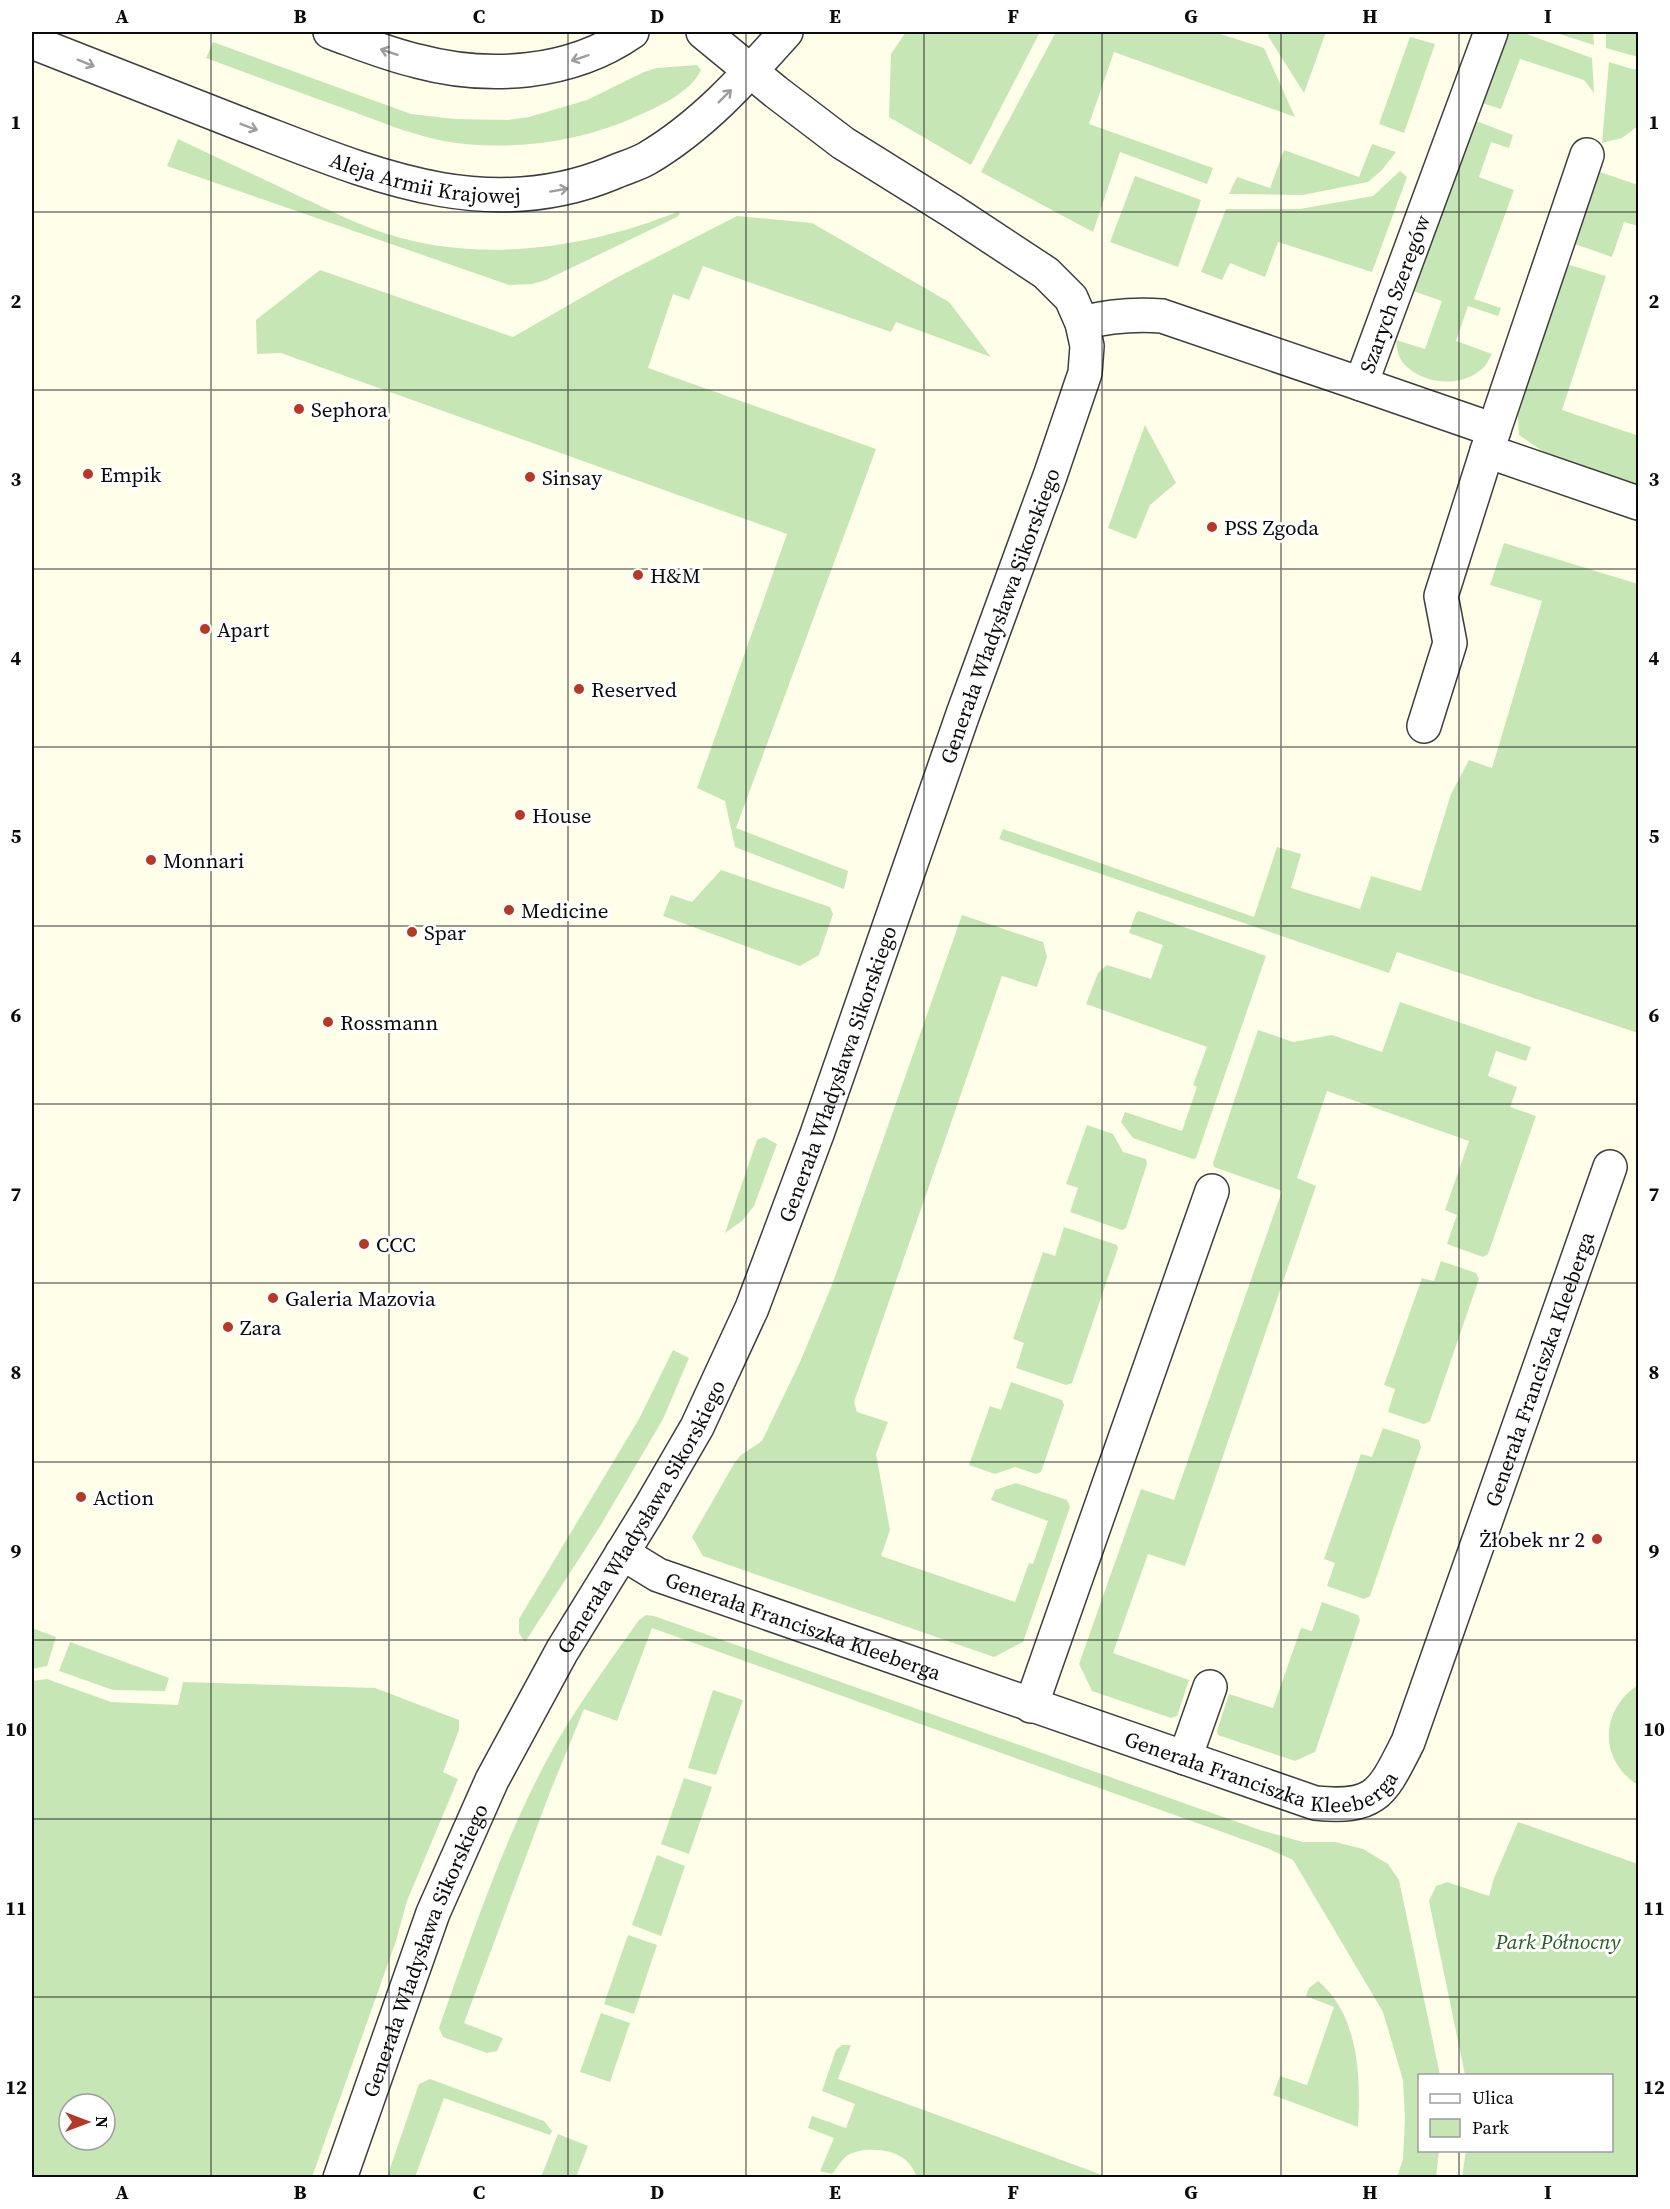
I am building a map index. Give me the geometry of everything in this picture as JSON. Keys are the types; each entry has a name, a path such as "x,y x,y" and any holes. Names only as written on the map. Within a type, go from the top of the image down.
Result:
{"street":[{"path":"330,32 416,61 454,69 508,71 550,67 585,57 632,32"},
{"name":"Generała Władysława Sikorskiego","path":"340,2178 433,1913 492,1780 562,1651 698,1427 740,1337 769,1266 824,1114 959,725 1047,487 1086,364 1087,346 1082,323 1071,298 1046,273 843,143 703,32"},
{"name":"Aleja Armii Krajowej","path":"32,42 328,157 392,179 458,193 517,195 584,185 644,160 705,116 786,32"},
{"name":"Szarych Szeregów","path":"1082,323 1116,316 1161,316 1361,384 1491,32"},
{"path":"1424,726 1450,643 1441,596 1490,440 1587,155"},
{"path":"1361,384 1638,503"},
{"name":"Generała Franciszka Kleeberga","path":"622,1553 658,1575 1315,1803 1340,1806 1362,1803 1386,1785 1408,1742 1610,1167"},
{"path":"1031,1706 1212,1191"},
{"path":"1185,1758 1210,1687"}],"green space":[{"path":"906,32 1040,32 971,165 889,117 891,54"},
{"path":"1056,32 1214,32 1264,48 1295,117 1114,52 1089,124 1213,168 1207,184 1120,152 1093,232 981,172"},
{"path":"1269,32 1326,32 1304,93 1268,36"},
{"path":"1507,32 1521,32 1592,58 1594,93 1584,80 1520,59 1501,109 1479,102"},
{"path":"1553,32 1593,32 1594,45"},
{"path":"1606,32 1638,32 1638,57 1606,48"},
{"path":"1410,37 1435,44 1404,133 1379,124"},
{"path":"213,42 411,114 455,119 508,120 529,117 587,100 657,68 697,65 701,70 689,86 672,98 613,126 566,139 492,146 443,141 405,131 206,58"},
{"path":"1609,62 1638,69 1638,126 1622,138 1602,143"},
{"path":"1476,121 1513,135 1509,148 1491,142 1479,177 1514,190 1474,299 1501,308 1498,316 1468,306 1456,341 1492,354 1483,368 1461,380 1431,380 1405,365 1399,356 1396,340 1425,349 1442,301 1404,288 1452,154 1464,157"},
{"path":"178,139 355,222 387,234 423,243 497,250 534,248 607,235 677,212 680,214 546,280 532,284 509,285 167,166"},
{"path":"1372,144 1396,152 1381,171 1368,182 1303,195 1229,194 1237,177 1270,188 1284,150 1359,177"},
{"path":"1594,170 1638,185 1638,226 1624,222 1612,257 1569,242"},
{"path":"1400,171 1407,177 1372,272 1278,242 1265,277 1230,263 1222,280 1201,272 1226,209 1300,209 1373,196"},
{"path":"1135,176 1201,200 1178,267 1110,242"},
{"path":"737,216 812,223 949,302 991,357 896,322 891,332 703,266 689,300 673,294 648,368 876,449 736,828 848,871 844,889 735,847 725,801 697,788 787,534 281,353 257,354 256,320 320,270 513,337 614,279"},
{"path":"1563,263 1606,276 1562,410 1636,435 1638,428 1638,485 1551,457 1519,435 1517,400"},
{"path":"1145,425 1176,483 1150,505 1136,539 1108,528"},
{"path":"1504,543 1638,584 1638,1033 1397,952 1389,973 999,839 1003,829 1254,917 1277,847 1301,854 1291,888 1360,909 1371,876 1421,891 1451,794 1469,760 1492,768 1542,601 1490,585"},
{"path":"721,870 830,907 833,914 819,955 800,966 663,916 671,895 692,902"},
{"path":"1139,911 1266,956 1196,1158 1193,1159 1133,1138 1121,1122 1125,1112 1182,1131 1197,1087 1193,1085 1207,1047 1086,1004 1098,973 1107,965 1151,979 1163,945 1129,933 1136,913"},
{"path":"962,915 1043,942 1047,957 1037,987 1002,976 854,1402 857,1412 888,1422 876,1454 890,1530 881,1556 1015,1602 1029,1563 1033,1564 1048,1521 991,1500 995,1490 1016,1483 1067,1500 1070,1507 1023,1642 994,1657 703,1556 692,1537 735,1462 741,1455 762,1441 800,1362 832,1285"},
{"path":"1400,1002 1531,1047 1526,1061 1496,1051 1488,1076 1517,1087 1510,1107 1536,1116 1488,1254 1483,1257 1447,1244 1457,1215 1445,1210 1469,1141 1327,1091 1297,1178 1316,1186 1185,1566 1148,1554 1113,1653 1189,1680 1177,1716 1171,1718 1092,1691 1079,1664 1141,1489 1174,1500 1282,1191 1214,1167 1213,1163 1258,1030 1293,1042 1332,1035 1382,1052"},
{"path":"1087,1125 1113,1134 1123,1152 1146,1159 1147,1164 1126,1228 1122,1230 1070,1212 1078,1188 1066,1184"},
{"path":"764,1137 777,1144 754,1206 742,1221 725,1233 757,1140"},
{"path":"1064,1227 1117,1245 1118,1248 1072,1383 1066,1385 1016,1368 1024,1343 1013,1339 1043,1252 1055,1256"},
{"path":"1441,1261 1476,1273 1479,1279 1430,1421 1424,1424 1388,1412 1395,1389 1384,1385 1422,1278 1434,1281"},
{"path":"673,1350 689,1358 663,1419 599,1528 525,1642 519,1633 519,1619 639,1419"},
{"path":"1011,1382 1062,1400 1064,1405 1041,1472 1036,1474 1015,1467 995,1474 969,1465 990,1406 1001,1410"},
{"path":"1383,1428 1419,1440 1421,1447 1370,1596 1364,1599 1327,1586 1335,1563 1324,1559 1361,1454 1372,1457"},
{"path":"1322,1602 1358,1615 1360,1620 1315,1752 1295,1761 1218,1735 1217,1731 1229,1694 1273,1708 1301,1628 1312,1631"},
{"path":"646,1615 654,1616 1260,1830 1303,1842 1335,1842 1363,1849 1388,1864 1399,1880 1440,2074 1418,2074 1418,2152 1439,2152 1436,2177 1397,2177 1403,2159 1405,2118 1403,2080 1383,2012 1293,1860 1267,1848 652,1628 617,1721 584,1709 550,1792 464,2023 503,2038 497,2051 487,2053 443,2037 439,2028 477,1920 521,1813 555,1745 585,1697 639,1620"},
{"path":"32,1628 56,1637 47,1666 32,1669"},
{"path":"70,1642 169,1678 165,1691 113,1690 59,1671"},
{"path":"47,1679 111,1702 178,1705 183,1682 375,1688 459,1720 459,1730 443,1772 458,1779 407,1901 396,1941 312,2177 32,2177 32,1681"},
{"path":"1638,1685 1638,1785 1625,1775 1616,1762 1610,1749 1609,1735 1616,1708 1625,1695"},
{"path":"713,1690 743,1700 716,1775 688,1768"},
{"path":"684,1778 712,1787 689,1854 661,1844"},
{"name":"Park Północny","path":"1518,1822 1638,1864 1638,2177 1462,2177 1466,2152 1613,2152 1613,2074 1465,2074 1429,1901 1436,1886 1447,1882 1489,1896 1494,1878"},
{"path":"657,1855 685,1866 661,1936 632,1925"},
{"path":"628,1935 657,1945 634,2014 604,2004"},
{"path":"1318,1981 1332,1995 1349,2029 1359,2088 1358,2127 1273,2095 1280,2076 1307,2085 1334,2007 1306,1996 1309,1988"},
{"path":"601,2013 630,2023 610,2082 580,2072"},
{"path":"842,2045 851,2045 838,2079 1108,2177 917,2177 912,2167 903,2158 891,2152 876,2150 854,2152 848,2155 832,2174 820,2171 834,2138 808,2128 812,2116 846,2128 855,2104 822,2091 836,2050"},
{"path":"430,2079 544,2121 552,2131 550,2135 444,2098 415,2177 387,2177 419,2084"},
{"path":"558,2134 588,2146 576,2177 541,2177"}],"place":[{"name":"Sephora","path":"299,409"},
{"name":"Empik","path":"88,474"},
{"name":"Sinsay","path":"530,477"},
{"name":"PSS Zgoda","path":"1212,527"},
{"name":"H&M","path":"638,575"},
{"name":"Apart","path":"205,629"},
{"name":"Reserved","path":"579,689"},
{"name":"House","path":"520,815"},
{"name":"Monnari","path":"151,860"},
{"name":"Medicine","path":"509,910"},
{"name":"Spar","path":"412,932"},
{"name":"Rossmann","path":"328,1022"},
{"name":"CCC","path":"364,1244"},
{"name":"Galeria Mazovia","path":"273,1298"},
{"name":"Zara","path":"228,1327"},
{"name":"Action","path":"81,1497"},
{"name":"Żłobek nr 2","path":"1597,1539"}]}
